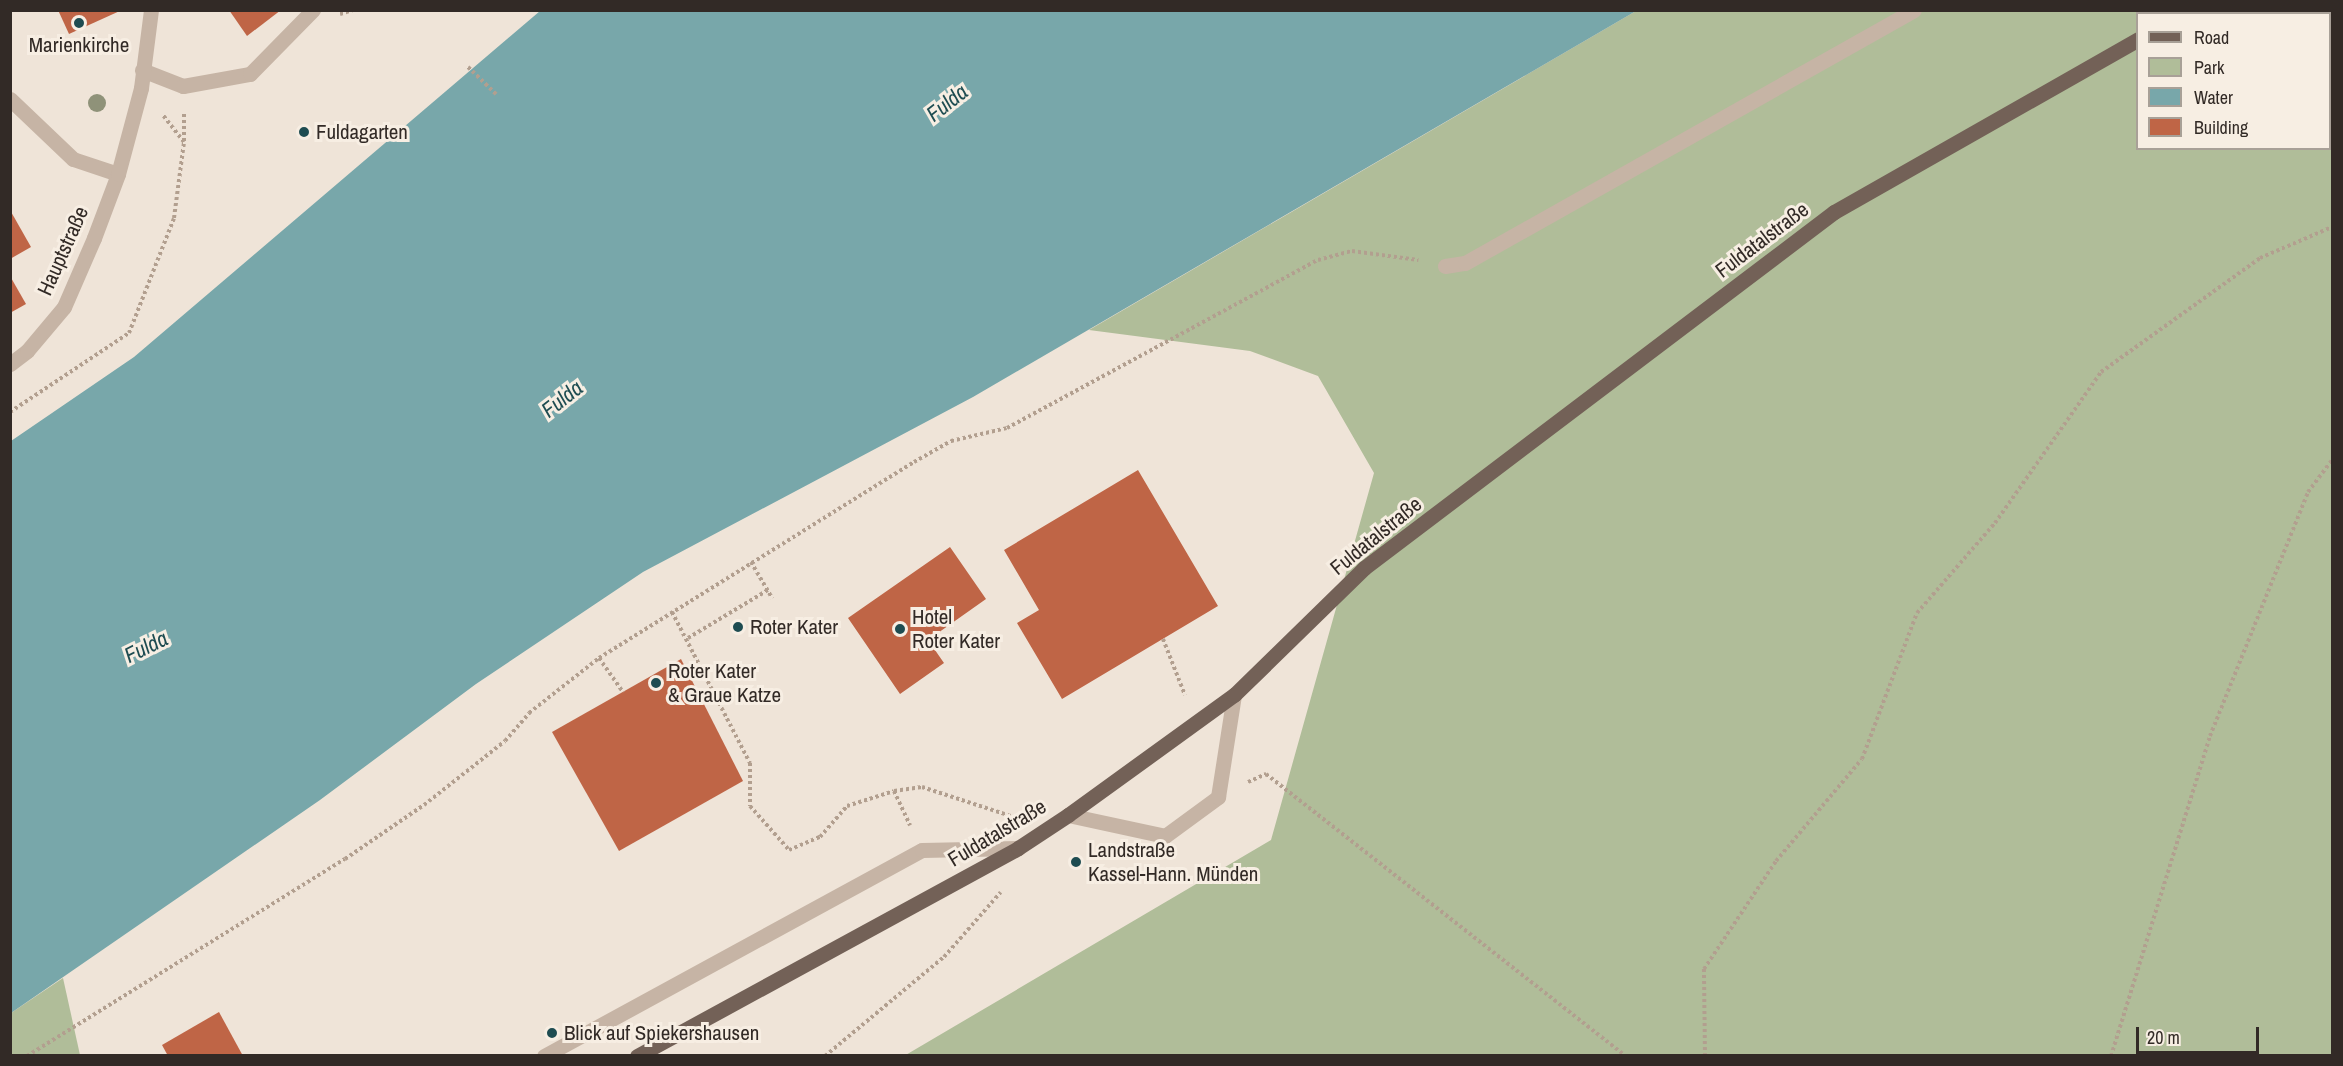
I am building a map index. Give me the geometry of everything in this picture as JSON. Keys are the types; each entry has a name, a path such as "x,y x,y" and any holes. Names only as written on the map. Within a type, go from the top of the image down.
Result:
{"main road":[{"name":"Fuldatalstraße","path":"637,1056 1018,848 1068,815 1234,695 1364,568 1834,212 2136,40"}],"street":[{"name":"Hauptstraße","path":"10,364 27,351 64,307 118,174 141,88 151,10"},
{"path":"142,70 183,86 250,74 313,10"},
{"path":"1445,266 1465,263 1914,10"},
{"path":"10,99 73,159 118,174"},
{"path":"1068,815 1165,836 1218,797 1234,695"},
{"path":"544,1056 922,850 1018,848"}],"path":[{"path":"468,67 496,94"},
{"path":"10,412 129,333 174,218 184,142 141,88"},
{"path":"1705,1056 1704,969 1776,861 1862,759 1917,613 1995,523 2102,372 2260,258 2332,227"},
{"path":"27,1056 345,860 414,812 505,741 529,713 599,658 751,562 951,441 1007,428 1318,260 1352,251 1445,266"},
{"path":"2111,1056 2210,736 2308,492 2332,460"},
{"path":"751,562 772,598"},
{"path":"688,638 768,590"},
{"path":"672,612 688,638 750,763 750,806 789,850 820,837 847,806 894,791 922,787 1048,827"},
{"path":"1164,639 1184,690"},
{"path":"599,658 623,692"},
{"path":"1218,797 1266,774 1626,1056"},
{"path":"894,791 922,850"},
{"path":"825,1056 944,957 1006,886"}],"green space":[{"path":"1636,11 2332,11 2332,1055 904,1056 1271,840 1374,473 1318,376 1250,351 1089,330"},
{"path":"63,978 80,1055 11,1056 11,1013"}],"water":[{"name":"Fulda","path":"540,11 1636,11 973,397 643,572 476,684 320,800 11,1013 11,441 134,357"}],"building":[{"name":"Marienkirche","path":"58,10 122,10 69,34"},
{"path":"229,10 281,10 247,36"},
{"path":"10,210 31,247 10,259"},
{"path":"10,276 26,304 10,313"},
{"path":"1138,470 1218,606 1062,699 1017,623 1039,610 1004,550"},
{"name":"Hotel Roter Kater","path":"950,547 986,599 928,640 944,663 900,694 848,618"},
{"path":"681,659 743,781 619,851 552,732"},
{"path":"219,1012 243,1056 168,1056 162,1045"}],"place":[{"name":"Marienkirche","path":"79,23"},
{"name":"Fuldagarten","path":"304,132"},
{"name":"Roter Kater","path":"738,627"},
{"name":"Hotel Roter Kater","path":"900,629"},
{"name":"Roter Kater & Graue Katze","path":"656,683"},
{"name":"Landstraße Kassel-Hann. Münden","path":"1076,862"},
{"name":"Blick auf Spiekershausen","path":"552,1033"}]}
